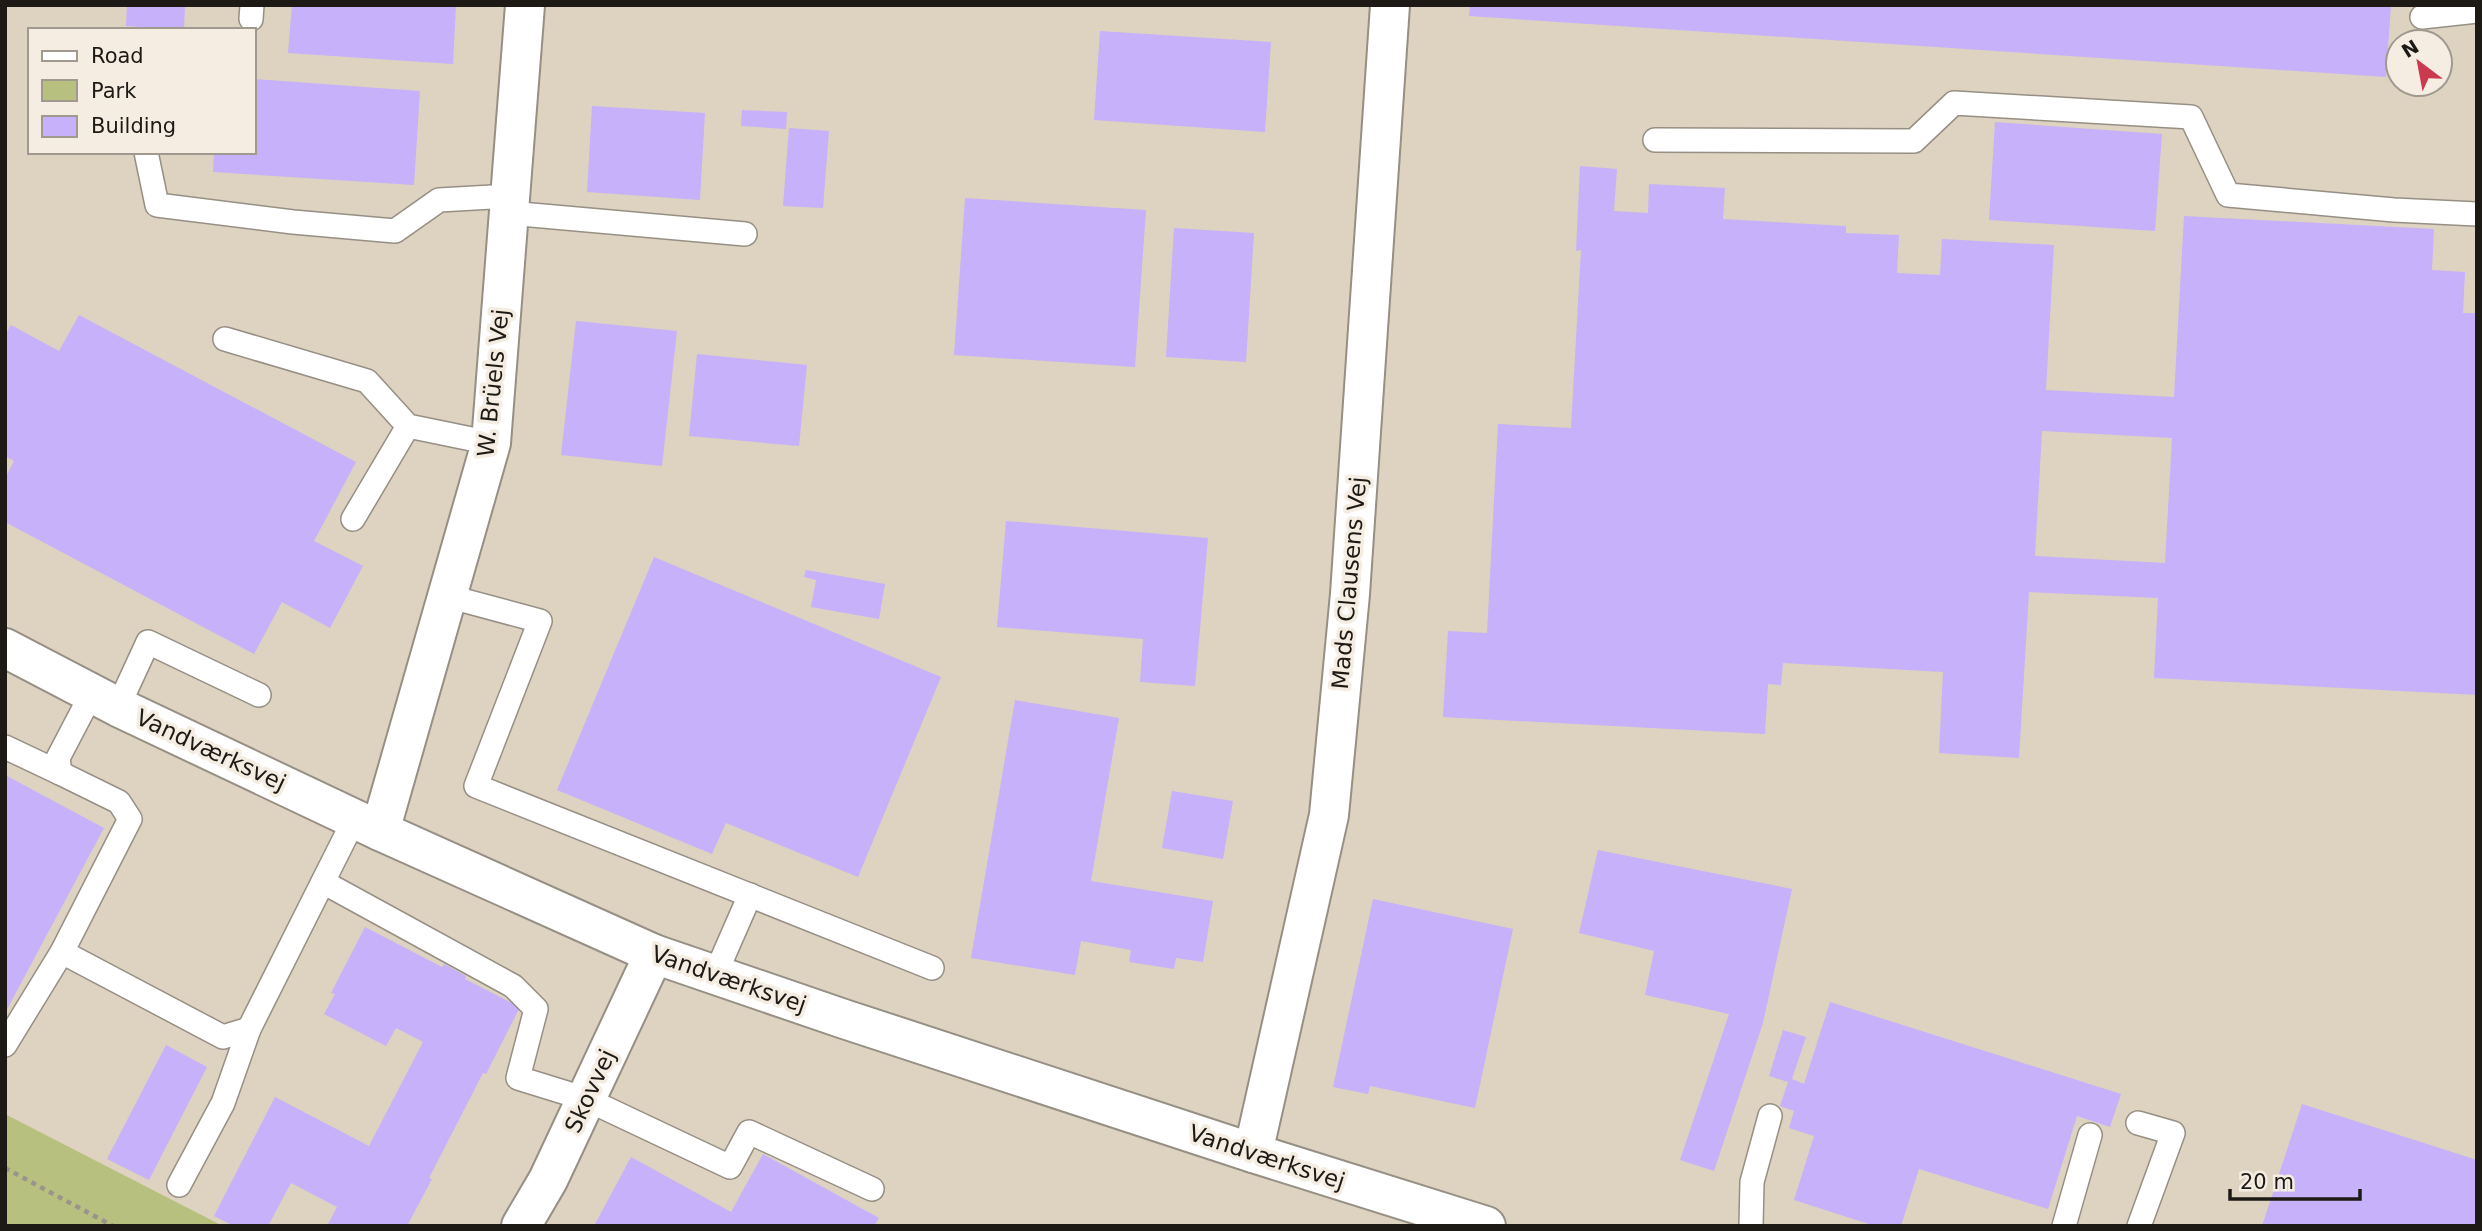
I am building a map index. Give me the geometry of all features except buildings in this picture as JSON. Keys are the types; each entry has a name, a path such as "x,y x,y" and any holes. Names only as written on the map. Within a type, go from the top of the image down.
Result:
{"street":[{"name":"W. Brüels Vej","path":"368,824 447,596 491,443 525,5"},
{"name":"Mads Clausens Vej","path":"1253,1153 1329,815 1350,594 1390,5"},
{"name":"Vandværksvej","path":"5,648 105,700 368,824 654,954 856,1024 1486,1226"},
{"name":"Skovvej","path":"520,1226 548,1180 654,954"}],"lane":[{"path":"2422,17 2477,11"},
{"path":"1655,140 1914,141 1954,103 2191,117 2228,195 2394,210 2477,214"},
{"path":"146,154 157,205 293,222 395,231 439,200 510,205 745,234"},
{"path":"225,339 367,381 408,426 491,443"},
{"path":"353,519 408,426"},
{"path":"447,596 540,621 476,786 932,968"},
{"path":"60,773 58,758 148,642 260,695"},
{"path":"5,747 119,802 131,819 62,952 5,1045"},
{"path":"179,1185 223,1104 249,1029 323,882 368,824"},
{"path":"323,882 513,986 536,1009 517,1078 586,1099 730,1167 749,1132 872,1189"},
{"path":"715,975 750,895"},
{"path":"62,952 223,1037 249,1029"},
{"path":"1751,1226 1752,1182 1770,1116"},
{"path":"2138,1123 2173,1133 2138,1226"},
{"path":"2064,1226 2090,1135"}],"path":[{"path":"5,1168 113,1226"}],"shaded area":[{"path":"5,5 2477,5 2477,1226 223,1226 5,1114"}],"green space":[{"path":"5,1114 223,1226 5,1226"}]}
